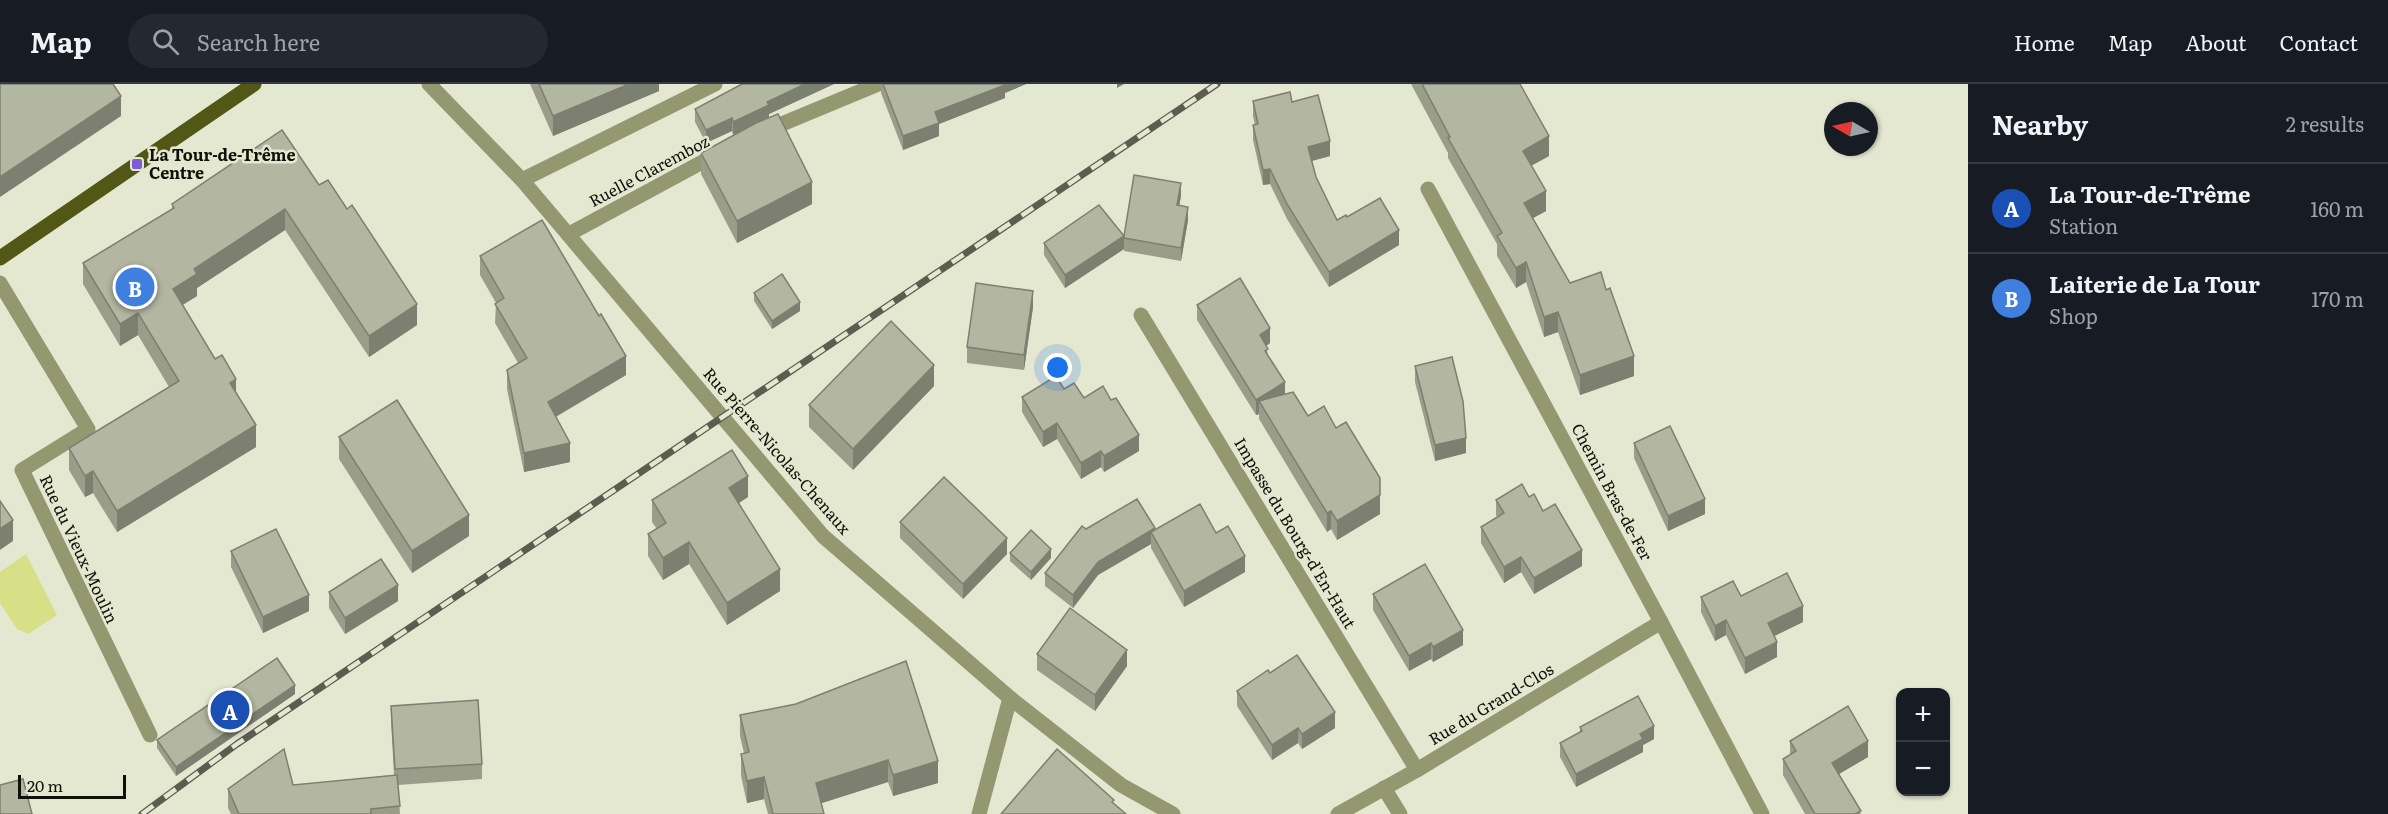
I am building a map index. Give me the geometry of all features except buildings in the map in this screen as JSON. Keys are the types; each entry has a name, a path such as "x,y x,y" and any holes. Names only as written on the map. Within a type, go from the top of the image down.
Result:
{"main road":[{"path":"0,258 254,84"}],"street":[{"name":"Rue Pierre-Nicolas-Chenaux","path":"429,84 522,180 823,536 1010,698 1121,785 1173,814"},
{"path":"522,180 715,84"},
{"path":"752,136 878,84"},
{"name":"Ruelle Claremboz","path":"569,234 732,147"},
{"name":"Chemin Bras-de-Fer","path":"1428,189 1762,814"},
{"name":"Rue du Vieux-Moulin","path":"0,283 88,429 22,470 150,735"},
{"name":"Impasse du Bourg-d'En-Haut","path":"1141,315 1418,770"},
{"name":"Rue du Grand-Clos","path":"1338,814 1418,770 1661,622"},
{"path":"979,814 1010,698"},
{"path":"1384,788 1400,814"}],"green space":[{"path":"26,554 57,615 28,634 17,629 0,603 0,572"}],"railway":[{"path":"142,814 237,744 1217,84"}],"place":[{"name":"La Tour-de-Trême Centre","path":"137,164"},
{"name":"Laiterie de La Tour","path":"135,287"},
{"name":"La Tour-de-Trême","path":"230,710"}]}
